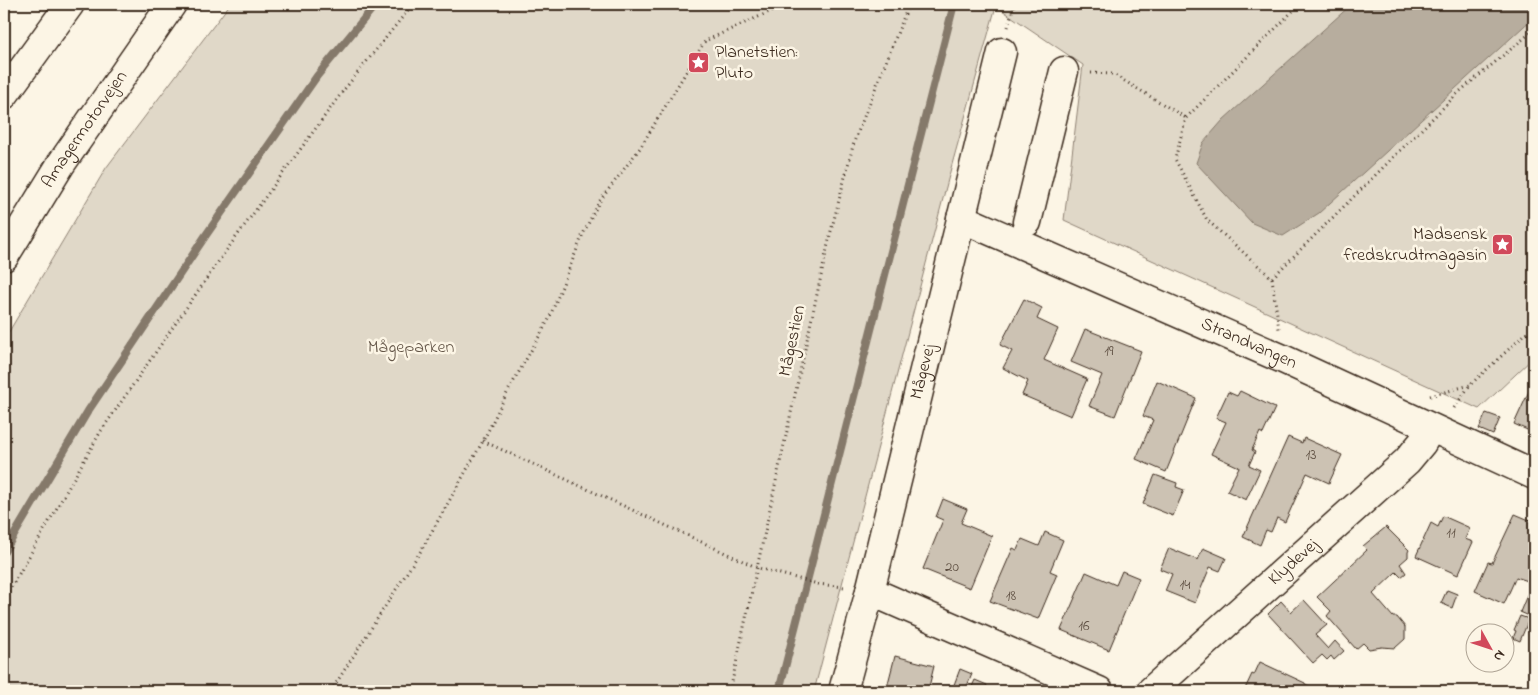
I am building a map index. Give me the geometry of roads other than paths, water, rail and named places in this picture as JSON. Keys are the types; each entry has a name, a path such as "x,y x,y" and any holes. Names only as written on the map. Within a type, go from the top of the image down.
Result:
{"main road":[{"path":"4,95 70,4"},
{"name":"Amagermotorvejen","path":"4,258 60,164 172,4"},
{"name":"Mågevej","path":"843,691 870,590 1002,52"},
{"path":"1026,222 1064,71"},
{"name":"Strandvangen","path":"962,218 1284,359 1534,475"},
{"name":"Klydevej","path":"1151,691 1408,461 1434,430"},
{"path":"870,590 1099,691"}],"waterway":[{"path":"4,552 88,411 206,235 317,76 376,4"},
{"path":"779,691 954,4"}],"place":[{"name":"Planetstien: Pluto","path":"699,63"},
{"name":"Madsensk fredskrudtmagasin","path":"1503,245"}],"park label":[{"name":"Mågeparken","path":"411,348"}]}
